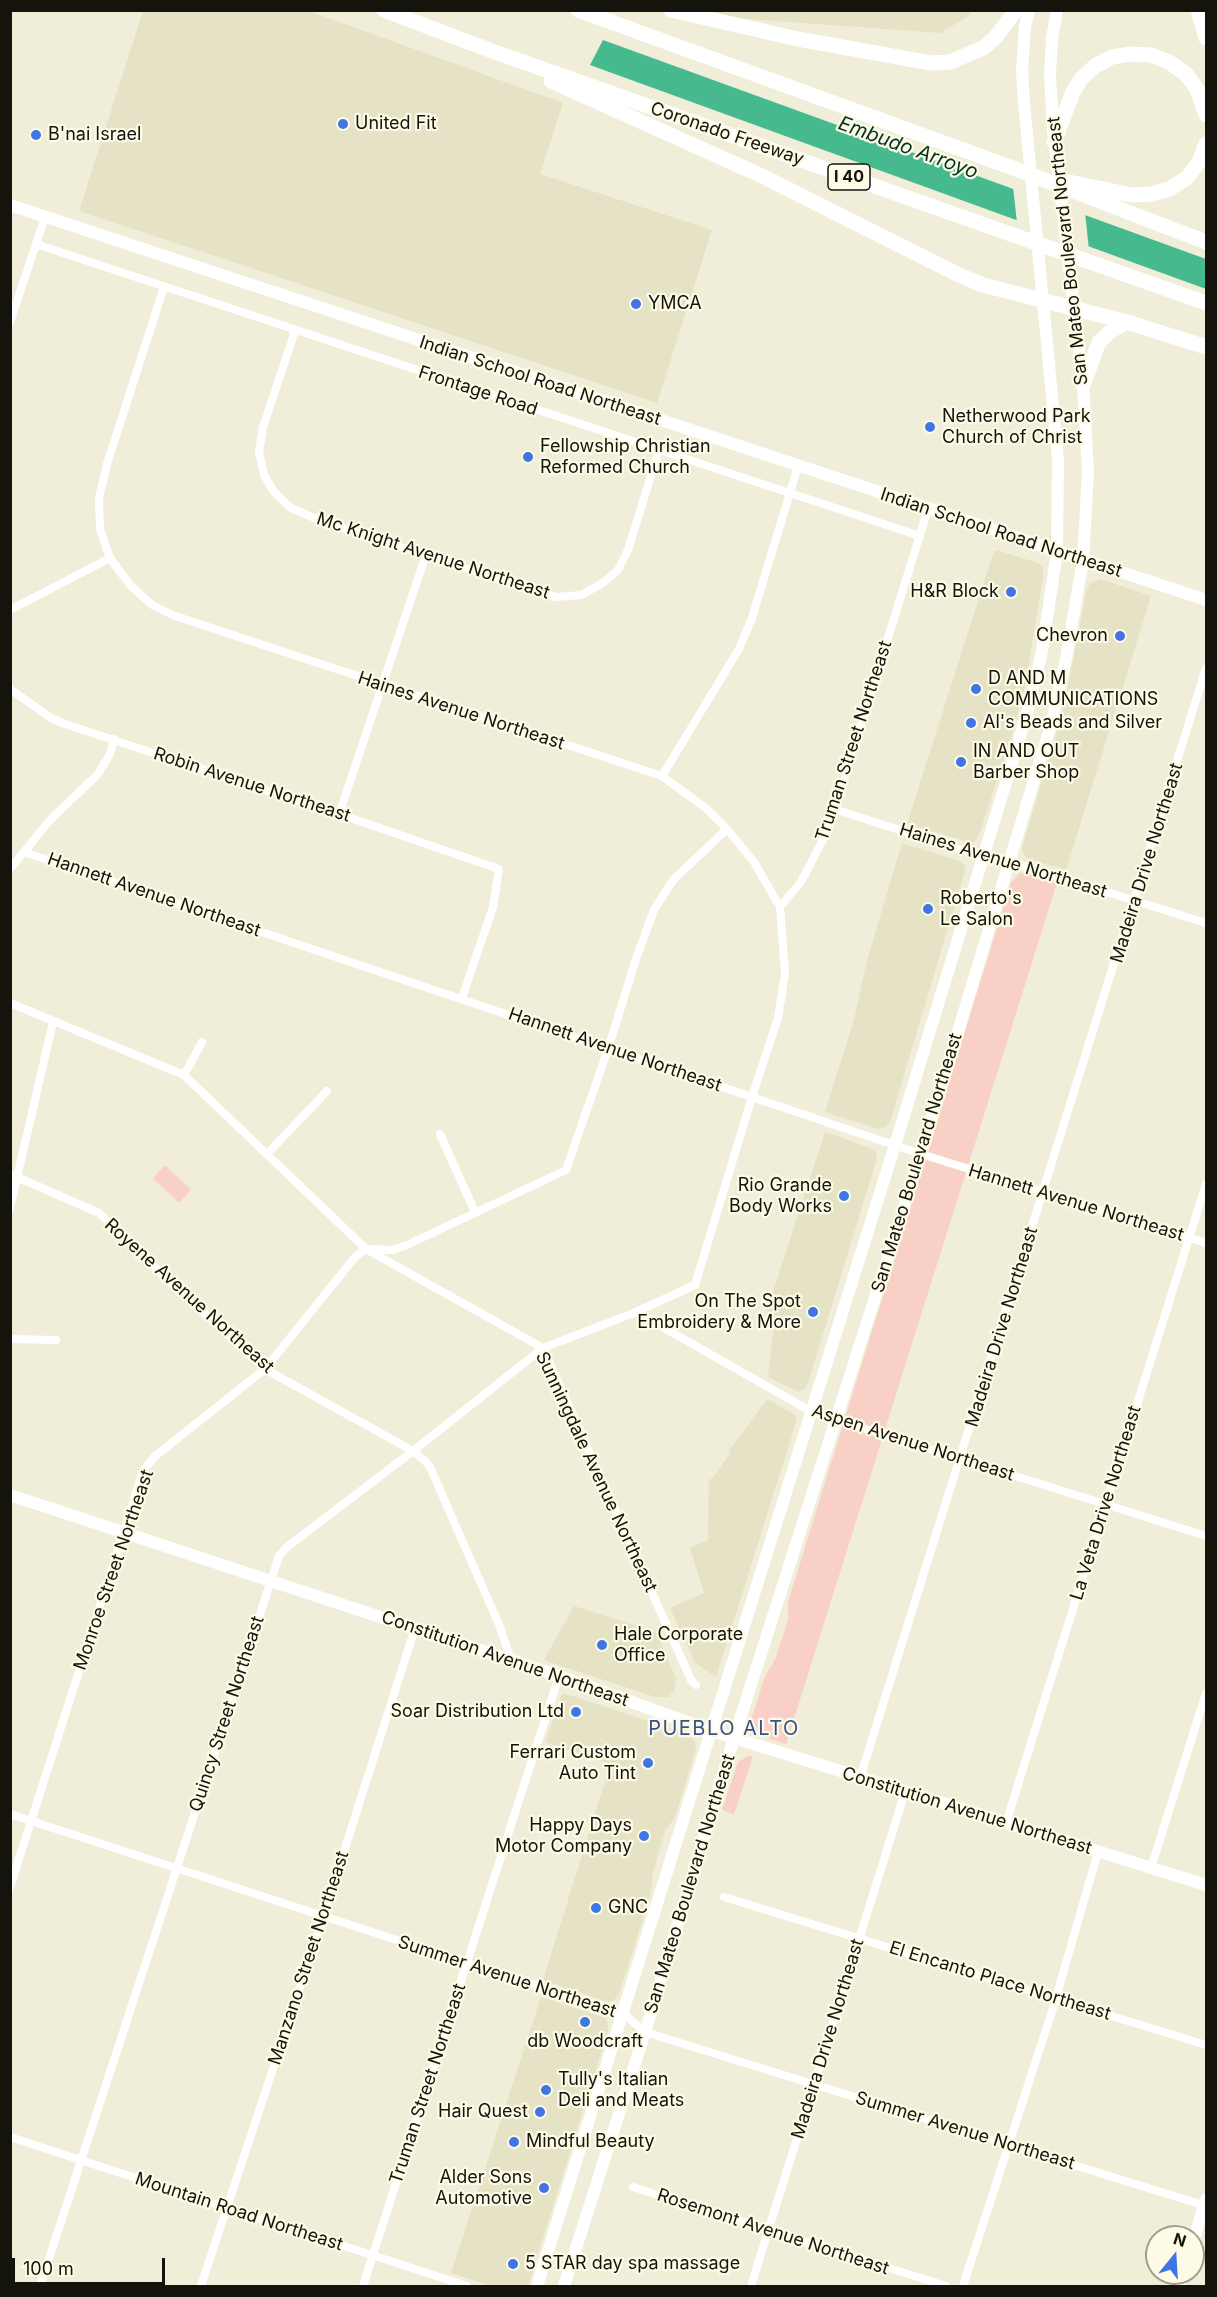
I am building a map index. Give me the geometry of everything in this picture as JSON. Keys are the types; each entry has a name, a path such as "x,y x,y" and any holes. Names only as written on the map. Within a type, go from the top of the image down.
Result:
{"highway":[{"name":"Coronado Freeway","path":"384,10 492,51 1206,303"},
{"path":"578,10 1024,172 1206,242"},
{"path":"671,10 798,39 931,63 950,62 983,48 995,38 1016,10"},
{"path":"1198,10 1206,38"},
{"path":"492,51 594,101 772,181 983,285 1074,302 1127,322 1206,347"},
{"path":"1054,142 1074,92 1082,79 1095,66 1121,55 1151,55 1178,68 1186,74 1197,89 1206,115"},
{"path":"1024,172 1132,195 1152,194 1169,189 1187,178 1200,162 1206,144"},
{"path":"1083,385 1099,342 1111,331 1127,322"}],"main road":[{"name":"San Mateo Boulevard Northeast","path":"537,2286 895,1145 1026,717 1042,651 1057,552 1058,459 1022,71 1025,26 1029,10"},
{"name":"San Mateo Boulevard Northeast","path":"564,2286 645,2032 734,1738 921,1154 1052,721 1066,659 1083,560 1088,471 1083,385 1054,142 1050,73 1052,38 1057,10"},
{"name":"Indian School Road Northeast","path":"10,206 1206,600"},
{"name":"Constitution Avenue Northeast","path":"10,1495 559,1676 712,1731 1206,1885"},
{"path":"1199,2225 1206,2203"}],"street":[{"path":"10,322 45,217"},
{"name":"Frontage Road","path":"36,244 920,536"},
{"name":"Haines Avenue Northeast","path":"164,287 106,464 99,498 100,529 110,558 130,585 152,605 175,616 382,686 662,776 708,809 727,829 754,862 780,907"},
{"name":"Mc Knight Avenue Northeast","path":"295,331 263,427 259,452 264,475 274,492 291,508 319,520 426,555 556,597 581,595 603,583 618,570 628,550 659,450"},
{"path":"662,776 739,649 752,618 798,466"},
{"name":"Truman Street Northeast","path":"780,907 801,882 829,828 928,509"},
{"path":"339,813 426,555"},
{"path":"10,610 110,558"},
{"name":"Madeira Drive Northeast","path":"860,1778 1206,668"},
{"name":"Robin Avenue Northeast","path":"10,689 51,718 339,813 499,869 493,907 462,998"},
{"path":"10,869 51,820 98,774 110,754 114,739"},
{"name":"Haines Avenue Northeast","path":"834,809 1206,923"},
{"path":"366,1249 393,1250 407,1245 566,1170 654,910 673,880 727,829"},
{"name":"Hannett Avenue Northeast","path":"24,852 921,1154 1206,1243"},
{"path":"636,1312 695,1285 778,1018 785,974 780,907"},
{"name":"Sunningdale Avenue Northeast","path":"10,1003 184,1075 366,1249 543,1348 696,1685"},
{"path":"10,1208 14,1176 53,1022"},
{"path":"184,1075 202,1042"},
{"path":"267,1154 327,1091"},
{"path":"440,1134 475,1212"},
{"name":"Royene Avenue Northeast","path":"14,1176 99,1213 265,1370 413,1451 430,1467 497,1621 511,1660"},
{"name":"La Veta Drive Northeast","path":"1006,1823 1206,1184"},
{"name":"Monroe Street Northeast","path":"10,1887 143,1471 154,1457 265,1370 355,1257 366,1249"},
{"name":"Quincy Street Northeast","path":"40,2286 279,1556 286,1547 413,1451 543,1348 636,1312"},
{"name":"Aspen Avenue Northeast","path":"636,1312 812,1412 1206,1536"},
{"path":"10,1339 56,1340"},
{"name":"Manzano Street Northeast","path":"201,2286 416,1628"},
{"name":"Truman Street Northeast","path":"363,2286 467,1964 468,1953 559,1676"},
{"path":"1151,1868 1206,1693"},
{"name":"Madeira Drive Northeast","path":"751,2286 905,1792"},
{"name":"Summer Avenue Northeast","path":"10,1814 624,2014 645,2032 1009,2145 1206,2203"},
{"path":"963,2286 1056,1998 1098,1852"},
{"name":"El Encanto Place Northeast","path":"724,1897 1206,2045"},
{"name":"Mountain Road Northeast","path":"10,2137 467,2286"},
{"name":"Rosemont Avenue Northeast","path":"633,2187 946,2286"}],"shaded area":[{"path":"143,11 309,11 563,103 540,174 712,230 657,403 79,211"},
{"path":"702,11 972,11 967,17 940,33 735,18"},
{"path":"603,40 1206,259 1206,289 590,65"},
{"path":"996,550 1038,563 1043,567 1043,578 1025,686 1013,732 980,832 972,843 907,824"},
{"path":"1100,579 1151,596 1066,870 1029,859 1024,855 1022,848 1063,711 1086,593 1090,583"},
{"path":"902,843 962,862 965,871 890,1122 879,1129 825,1112 854,1020 867,961"},
{"path":"1020,873 1057,883 786,1744 758,1735 752,1730 750,1723 765,1676 775,1660 788,1620 788,1602 1011,883"},
{"path":"825,1132 870,1148 876,1152 877,1158 808,1383 805,1389 798,1392 768,1377 775,1315 766,1313"},
{"path":"165,1165 191,1190 179,1203 153,1178"},
{"path":"767,1399 795,1415 797,1419 716,1677 695,1663 670,1608 704,1593 690,1548 708,1540 709,1479 712,1479 731,1452 729,1451"},
{"path":"574,1606 656,1632 676,1678 674,1691 668,1697 655,1697 544,1660"},
{"path":"562,1694 689,1734 695,1742 696,1749 675,1817 665,1831 653,1872 651,1893 619,1994 613,2001 608,2002 543,1980 609,1769 605,1762 545,1742"},
{"path":"748,1756 753,1756 734,1815 722,1810 738,1762"},
{"path":"541,1997 605,2018 608,2031 528,2286 492,2286 451,2273"}],"pier":[{"path":"1013,186 1085,212 1089,250 1017,223"}],"place":[{"name":"United Fit","path":"343,124"},
{"name":"B'nai Israel","path":"36,135"},
{"name":"YMCA","path":"636,304"},
{"name":"Netherwood Park Church of Christ","path":"930,427"},
{"name":"Fellowship Christian Reformed Church","path":"528,457"},
{"name":"H&R Block","path":"1011,592"},
{"name":"Chevron","path":"1120,636"},
{"name":"D AND M COMMUNICATIONS","path":"976,689"},
{"name":"Al's Beads and Silver","path":"971,723"},
{"name":"IN AND OUT Barber Shop","path":"961,762"},
{"name":"Roberto's Le Salon","path":"928,909"},
{"name":"Rio Grande Body Works","path":"844,1196"},
{"name":"On The Spot Embroidery & More","path":"813,1312"},
{"name":"Hale Corporate Office","path":"602,1645"},
{"name":"Soar Distribution Ltd","path":"576,1712"},
{"name":"Ferrari Custom Auto Tint","path":"648,1763"},
{"name":"Happy Days Motor Company","path":"644,1836"},
{"name":"GNC","path":"596,1908"},
{"name":"db Woodcraft","path":"585,2022"},
{"name":"Tully's Italian Deli and Meats","path":"546,2090"},
{"name":"Hair Quest","path":"540,2112"},
{"name":"Mindful Beauty","path":"514,2142"},
{"name":"Alder Sons Automotive","path":"544,2188"},
{"name":"5 STAR day spa massage","path":"513,2264"}],"district":[{"name":"PUEBLO ALTO","path":"724,1729"}],"water label":[{"name":"Embudo Arroyo","path":"908,148"}]}
